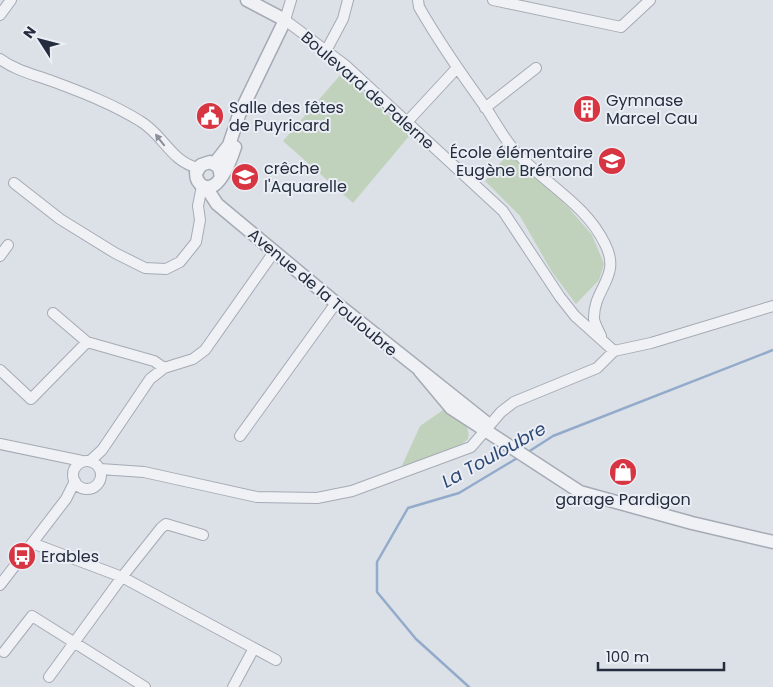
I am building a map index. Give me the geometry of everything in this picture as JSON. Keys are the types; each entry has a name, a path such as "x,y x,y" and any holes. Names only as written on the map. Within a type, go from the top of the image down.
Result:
{"street":[{"path":"0,16 11,0"},
{"name":"Boulevard de Palerne","path":"247,0 285,20 327,50 503,211 560,298 575,316 614,351"},
{"path":"215,164 229,146 235,125 285,20 291,0"},
{"path":"327,50 343,19 348,0"},
{"path":"418,0 419,7 456,69 515,150 588,216 605,242 611,257 611,270 608,281 597,298 594,321 602,340"},
{"path":"493,0 621,26 650,0"},
{"path":"0,60 27,73 94,97 122,110 150,126 179,161 198,168"},
{"path":"485,108 536,68"},
{"path":"407,122 456,69"},
{"path":"14,183 60,219 115,253 145,268 166,269 180,262 196,242 200,220 198,206 235,148 235,125"},
{"path":"205,162 219,167 211,184 196,178 198,168 205,162"},
{"name":"Avenue de la Touloubre","path":"211,184 217,204 420,372 451,408 488,427 531,462 580,492 692,523 773,542"},
{"path":"0,256 8,245"},
{"path":"57,456 77,481 96,486 94,467 102,450 150,379 164,368 192,359 205,350 274,252"},
{"path":"240,436 336,303"},
{"path":"0,444 57,456 115,472 144,472 256,497 318,498 377,484 471,447 501,412 514,402 597,368 614,351 651,343 773,306"},
{"path":"53,313 87,342 154,360 164,368"},
{"path":"0,370 30,399 87,342"},
{"path":"0,585 66,499 77,481 76,467 94,467"},
{"path":"49,677 122,576 166,524 204,534"},
{"path":"32,543 122,576 276,660"},
{"path":"4,652 32,616 145,687"},
{"path":"233,687 254,648"}],"green space":[{"path":"342,73 410,135 353,203 283,141"},
{"path":"509,153 567,206 592,235 604,264 599,280 576,304 552,272 520,216 485,181"},
{"path":"446,408 465,424 468,439 462,444 400,470 420,426"}],"waterway":[{"name":"La Touloubre","path":"528,452 553,436 773,350"},
{"name":"La Touloubre","path":"469,687 416,639 377,592 377,562 408,508 459,493 519,457"}],"place":[{"name":"Gymnase Marcel Cau","path":"587,109"},
{"name":"Salle des fêtes de Puyricard","path":"210,116"},
{"name":"École élémentaire Eugène Brémond","path":"612,161"},
{"name":"crêche l'Aquarelle","path":"245,177"},
{"name":"garage Pardigon","path":"623,472"},
{"name":"Erables","path":"22,556"}]}
